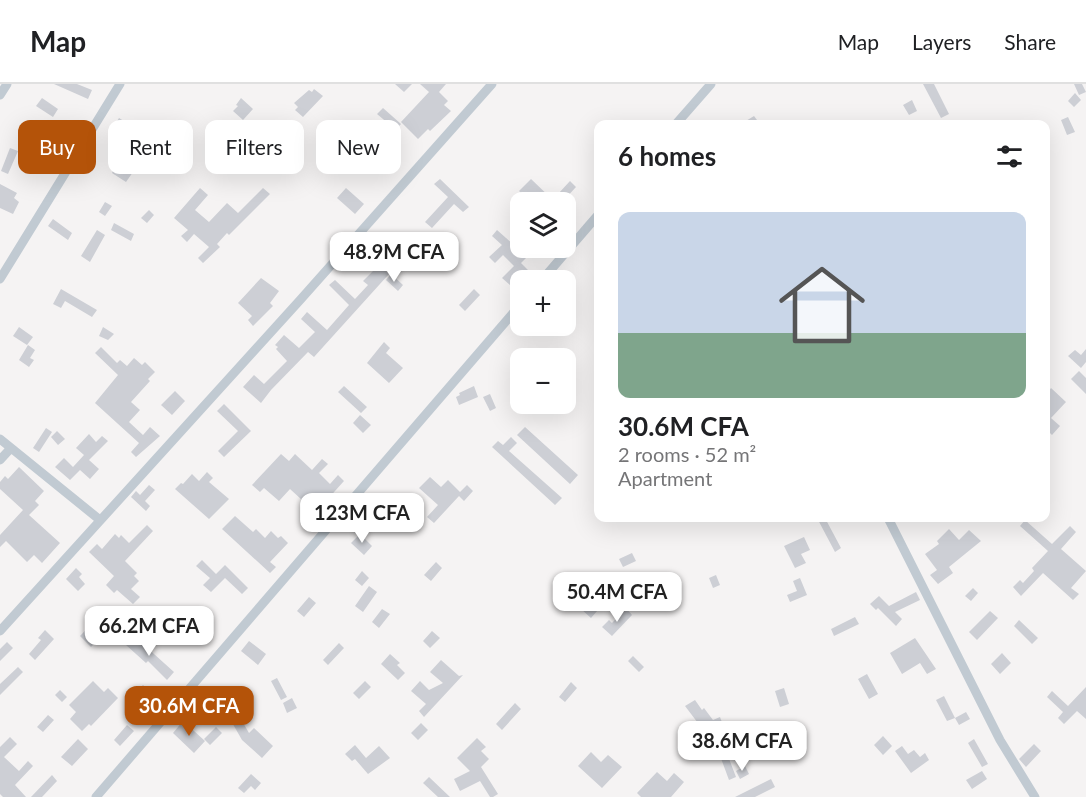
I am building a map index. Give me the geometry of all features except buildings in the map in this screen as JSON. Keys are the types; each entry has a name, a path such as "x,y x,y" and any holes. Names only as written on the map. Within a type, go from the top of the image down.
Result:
{"street":[{"path":"0,95 7,84"},
{"path":"0,279 120,84"},
{"path":"0,631 492,84"},
{"path":"680,120 711,84"},
{"path":"685,114 688,120"},
{"path":"551,270 594,220"},
{"path":"96,797 510,317"},
{"path":"0,439 100,520"},
{"path":"0,460 11,448"},
{"path":"890,522 1000,740 1035,797"}]}
